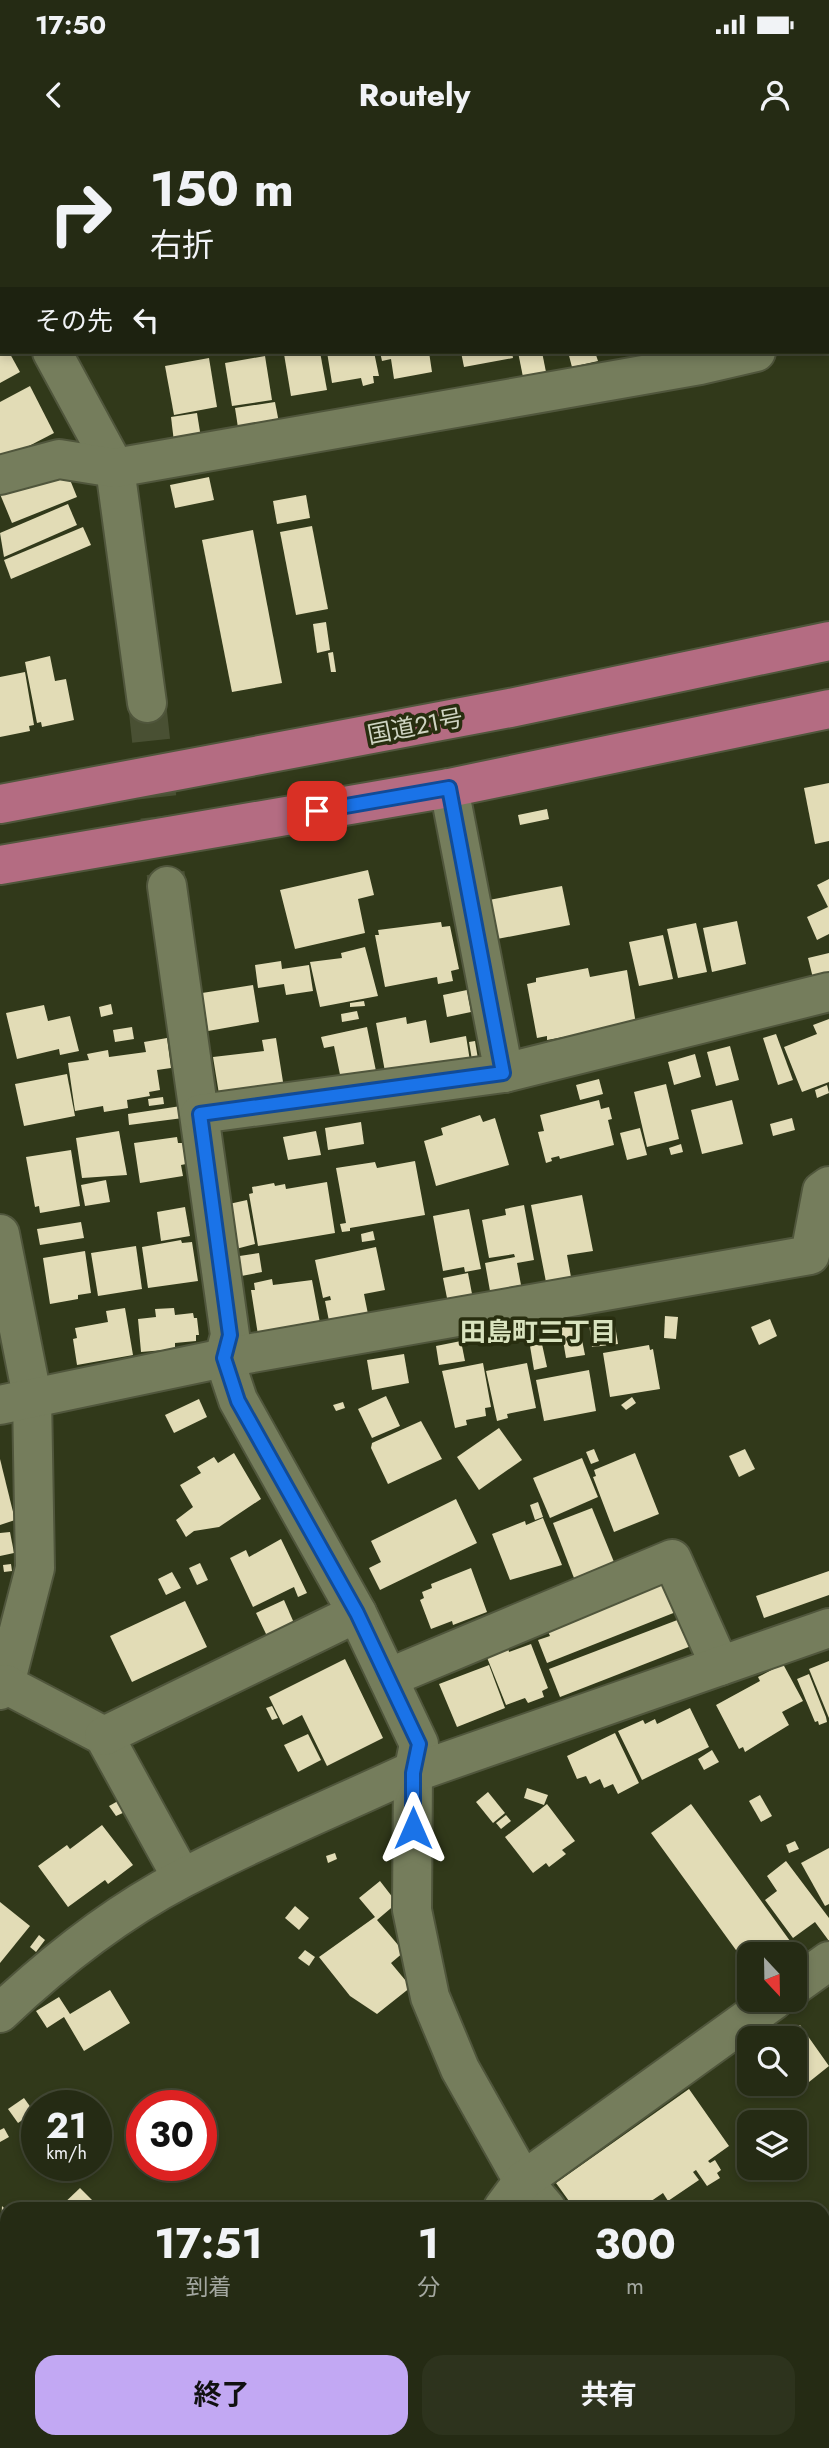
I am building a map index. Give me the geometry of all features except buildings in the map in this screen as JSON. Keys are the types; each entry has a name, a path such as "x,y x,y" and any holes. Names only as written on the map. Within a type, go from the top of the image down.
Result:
{"highway":[{"name":"国道21号","path":"0,804 510,708 829,641"},
{"path":"0,865 449,788 829,709"}],"street":[{"path":"53,354 115,468 147,703"},
{"path":"0,475 59,458 115,468 699,359 740,354"},
{"path":"449,788 503,1073"},
{"path":"167,886 230,1335 224,1358 238,1401 357,1613 419,1744 413,1773 412,1910 430,1997 460,2069 524,2199 759,2012"},
{"path":"200,1114 503,1073 829,992"},
{"path":"16,1400 224,1358 810,1255 822,1192 829,1186"},
{"path":"0,1234 35,1568 2,1687 104,1736 182,1878"},
{"path":"388,1678 672,1559 720,1666"},
{"path":"104,1736 357,1613"},
{"path":"0,2013 35,1980 104,1926 182,1878 410,1772 829,1628"},
{"path":"807,1977 829,1961"}],"tunnel":[{"path":"147,703 167,886"}],"district":[{"name":"田島町三丁目","path":"538,1332"}],"route":[{"path":"317,811 449,788 503,1073 200,1114 230,1335 224,1358 238,1401 357,1613 419,1744 413,1773 413,1828"}]}
